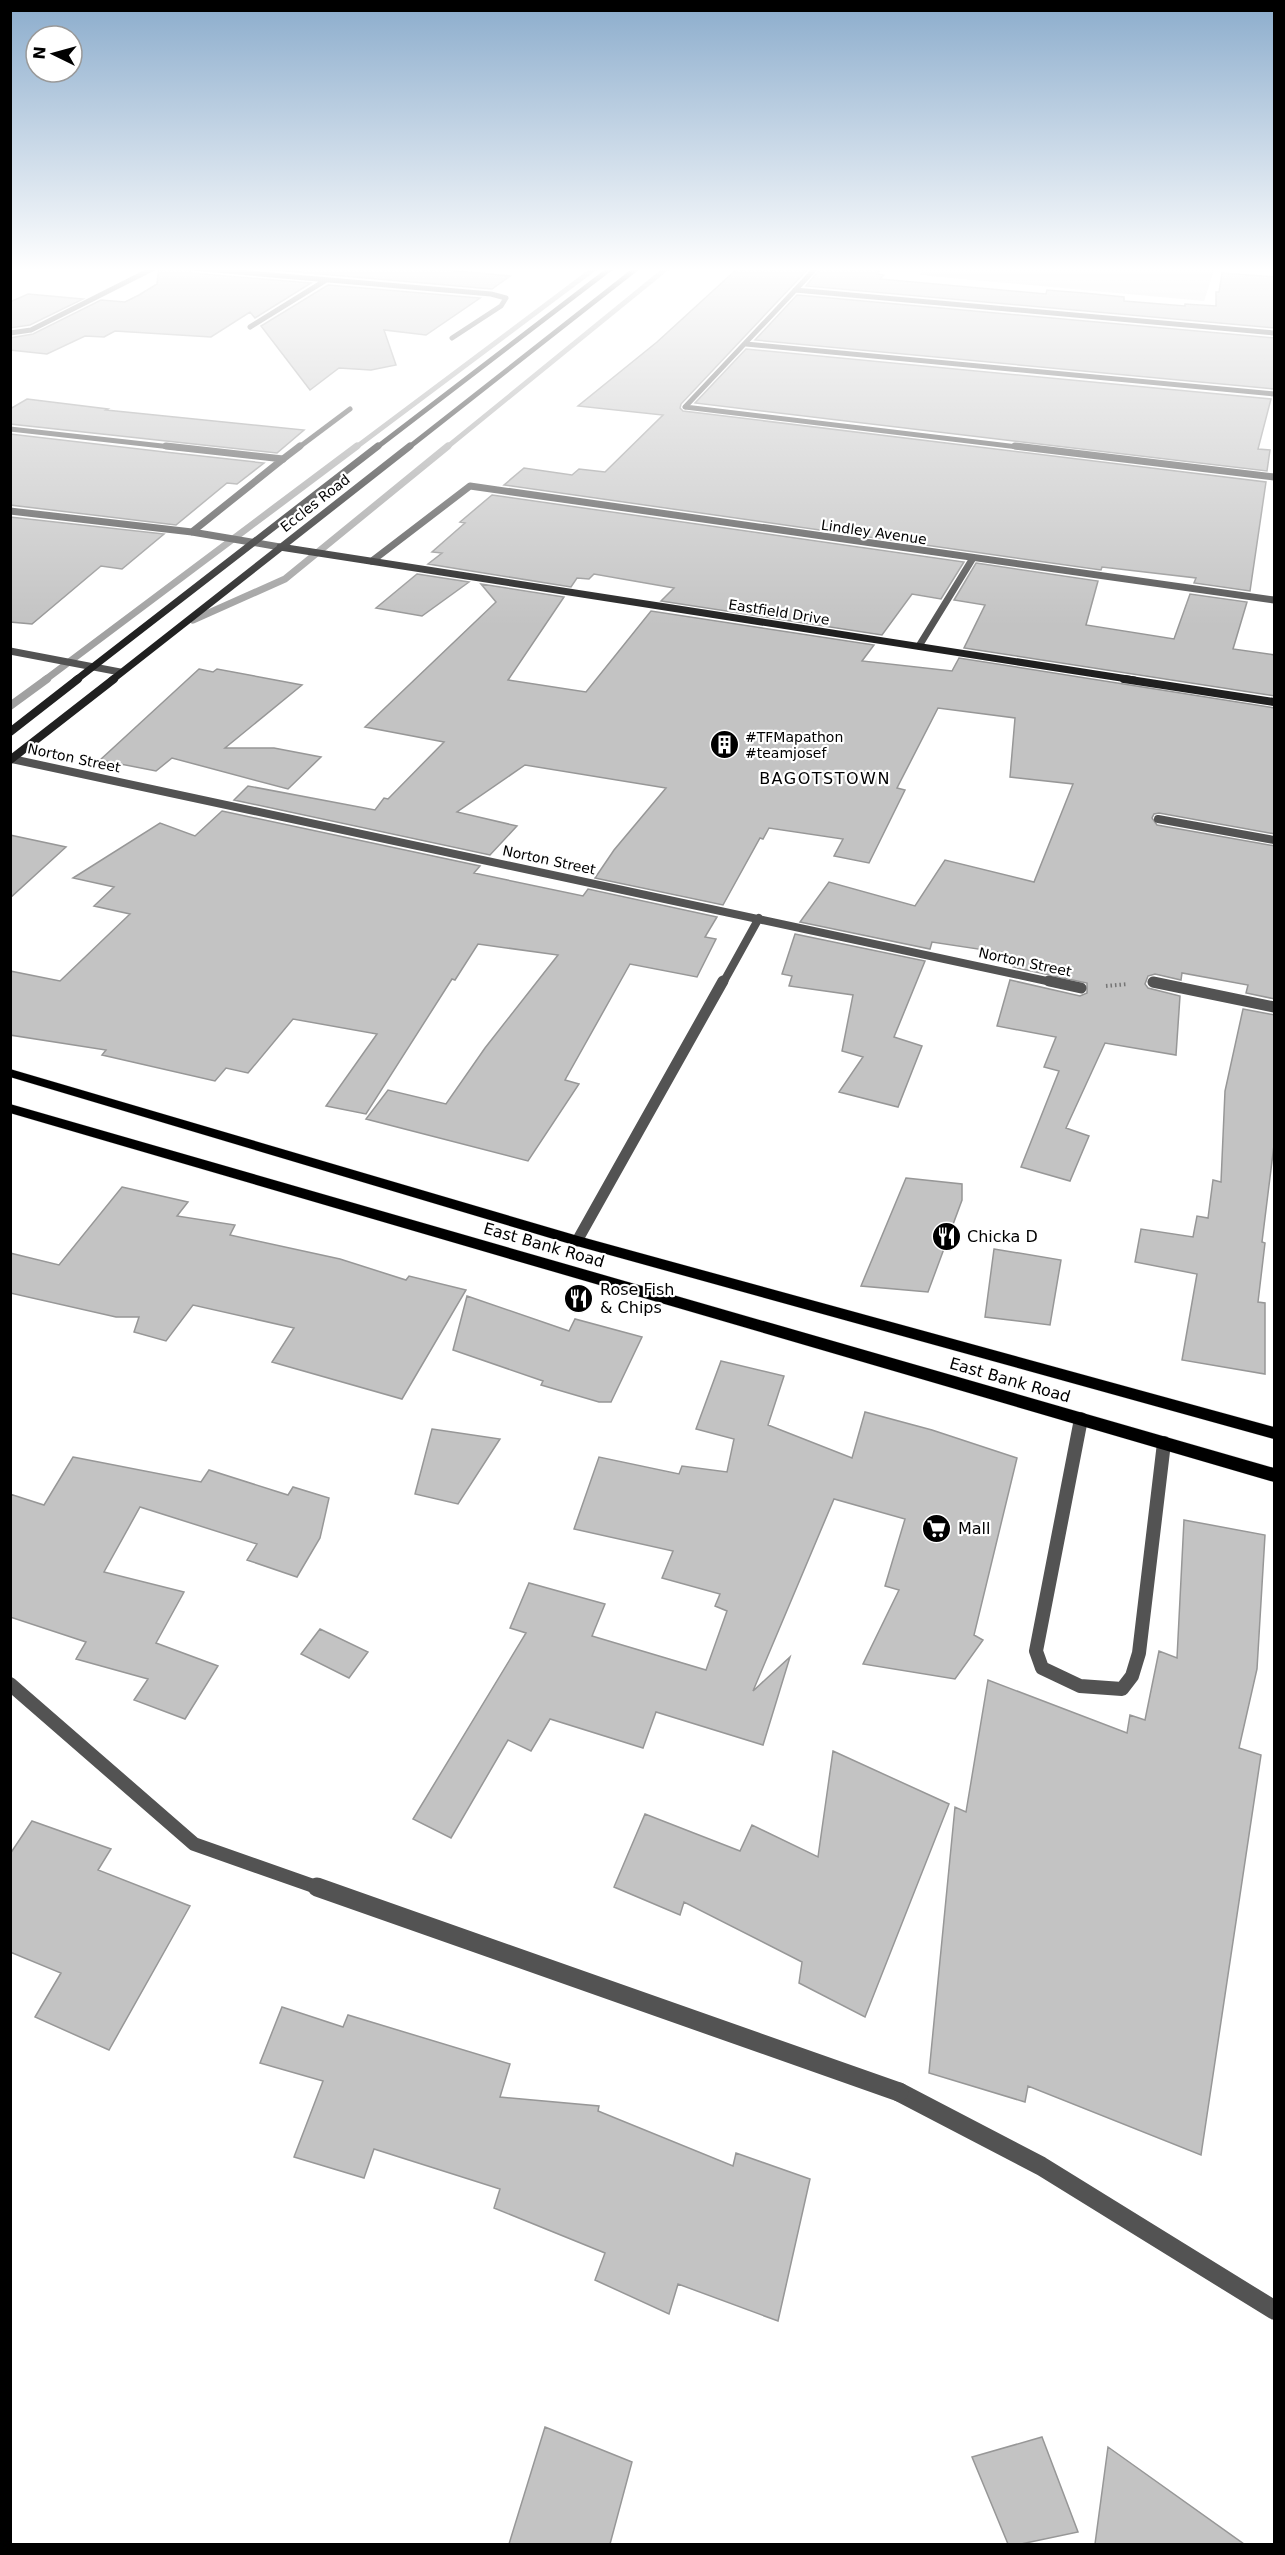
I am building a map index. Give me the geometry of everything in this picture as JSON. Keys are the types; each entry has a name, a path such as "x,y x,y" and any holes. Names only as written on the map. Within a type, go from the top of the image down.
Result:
{"main road":[{"name":"East Bank Road","path":"10,1073 578,1241 1275,1433"},
{"name":"East Bank Road","path":"10,1108 1275,1475"}],"street":[{"name":"Eccles Road","path":"10,732 252,542 455,387"},
{"name":"Eccles Road","path":"11,759 484,387"},
{"path":"704,387 685,407 1275,477"},
{"path":"1203,387 1275,394"},
{"path":"192,532 283,459 350,410"},
{"path":"10,429 283,459"},
{"name":"Lindley Avenue","path":"372,561 470,486 1275,600"},
{"path":"10,511 210,534 280,547"},
{"name":"Eastfield Drive","path":"280,547 1275,702"},
{"path":"919,646 973,558"},
{"path":"10,651 120,672"},
{"name":"Norton Street","path":"11,759 1081,988"},
{"path":"1158,819 1275,840"},
{"path":"578,1241 759,918"},
{"path":"1154,982 1275,1007"},
{"path":"1081,1419 1036,1650 1042,1668 1069,1684 1092,1690 1122,1689 1132,1676 1139,1653 1164,1443"},
{"path":"10,1684 194,1844 899,2092 1041,2166 1275,2310"}],"path":[{"path":"1081,988 1154,982"}],"building":[{"path":"601,387 697,387 681,404 680,408 683,411 1266,482 1250,591 1194,583 1196,578 1102,567 1101,570 504,485 524,468 572,475 579,469 605,472 663,415 578,406"},
{"path":"710,387 1147,387 1271,399 1258,449 1270,450 1267,471 695,403"},
{"path":"27,399 108,409 106,410 304,430 277,453 10,424 10,409"},
{"path":"10,434 264,463 237,484 227,483 176,525 10,505"},
{"path":"492,495 964,562 941,599 912,594 882,635 661,601 674,588 594,574 589,579 577,578 571,587 428,564 442,553 432,552 465,523 460,522"},
{"path":"10,517 164,534 122,569 101,566 32,624 10,622"},
{"path":"976,563 1098,581 1086,625 1174,639 1190,594 1247,602 1233,649 1275,655 1275,696 964,648 985,605 954,600"},
{"path":"417,574 469,582 422,616 376,608"},
{"path":"481,584 564,597 508,680 586,692 651,611 874,645 862,661 952,671 959,658 1275,708 1275,834 1159,813 1154,814 1152,818 1157,825 1275,846 1275,999 1246,993 1248,985 1182,973 1181,980 1155,974 1148,976 1145,984 1148,988 1180,996 1176,1055 1105,1043 1066,1128 1089,1136 1070,1181 1021,1167 1059,1071 1044,1067 1056,1037 997,1026 1010,980 1080,996 1087,993 1087,983 1013,967 1014,963 1003,961 1005,953 932,942 930,949 800,922 829,882 915,906 945,860 1034,882 1073,784 1010,777 1015,718 938,708 897,788 905,790 869,863 834,856 843,839 769,828 763,839 760,838 723,905 595,878 614,850 666,788 525,765 457,812 517,826 490,855 234,800 248,786 375,810 384,798 388,799 444,742 365,727 496,602"},
{"path":"199,669 213,672 217,669 302,685 225,748 274,748 321,757 288,789 172,758 156,771 100,760"},
{"path":"222,811 480,866 474,873 583,896 588,889 717,917 705,937 716,939 697,977 630,964 565,1080 579,1084 528,1161 366,1119 388,1090 446,1104 485,1048 558,955 478,944 455,980 452,979 366,1114 326,1106 377,1034 293,1019 248,1073 226,1068 215,1081 102,1055 106,1050 10,1035 10,971 60,981 130,914 94,906 114,887 73,878 160,823 195,836"},
{"path":"10,835 66,847 10,898"},
{"path":"795,934 925,961 894,1037 922,1046 898,1107 839,1092 863,1057 842,1051 853,995 789,986 792,976 782,974"},
{"path":"1243,1009 1275,1015 1275,1137 1262,1242 1265,1243 1258,1302 1265,1303 1265,1374 1182,1360 1197,1274 1135,1262 1141,1229 1193,1237 1197,1216 1208,1218 1213,1180 1221,1182 1225,1091"},
{"path":"906,1178 962,1184 962,1200 928,1292 861,1286"},
{"path":"122,1187 188,1202 177,1216 235,1225 230,1235 340,1259 406,1280 409,1276 466,1290 402,1399 272,1362 294,1328 193,1305 166,1341 134,1332 139,1317 116,1317 10,1293 10,1253 59,1265"},
{"path":"994,1249 1061,1260 1050,1325 985,1317"},
{"path":"467,1296 569,1331 575,1319 642,1337 611,1402 599,1402 541,1385 543,1381 453,1350"},
{"path":"721,1361 784,1376 768,1425 852,1458 865,1412 932,1430 1017,1458 974,1635 983,1640 955,1679 863,1664 899,1590 885,1586 905,1519 834,1499 753,1691 790,1657 763,1745 656,1712 643,1748 550,1719 531,1751 508,1740 451,1838 413,1819 526,1633 510,1628 529,1583 605,1604 592,1636 706,1670 727,1611 715,1606 720,1594 662,1578 673,1551 574,1529 599,1457 679,1474 682,1466 727,1472 734,1439 696,1429"},
{"path":"432,1429 500,1439 458,1504 415,1494"},
{"path":"73,1457 201,1482 209,1470 288,1495 293,1487 329,1498 320,1538 297,1577 247,1560 257,1544 140,1507 104,1572 184,1592 156,1643 218,1666 185,1719 134,1700 148,1679 76,1659 86,1642 10,1617 10,1494 44,1505"},
{"path":"1184,1520 1265,1535 1257,1669 1239,1748 1261,1755 1201,2155 1028,2086 1025,2102 929,2073 955,1807 966,1812 988,1680 1127,1733 1130,1715 1145,1720 1159,1651 1177,1658"},
{"path":"320,1629 368,1652 349,1678 301,1654"},
{"path":"833,1751 949,1804 865,2017 799,1983 802,1962 684,1902 680,1915 614,1887 645,1814 740,1851 752,1825 818,1857"},
{"path":"32,1821 111,1849 98,1870 190,1906 109,2050 35,2017 61,1973 10,1952 10,1854"},
{"path":"282,2007 343,2027 348,2015 510,2064 500,2097 599,2106 598,2111 733,2166 736,2153 810,2179 778,2321 678,2284 669,2314 595,2280 605,2253 494,2208 500,2189 374,2149 364,2178 294,2157 323,2081 260,2063"},
{"path":"545,2427 632,2462 610,2544 509,2544"},
{"path":"1042,2437 1078,2532 1021,2544 1008,2544 972,2457"},
{"path":"1108,2447 1244,2544 1095,2544"}],"waterway":[{"path":"355,448 436,387"},
{"path":"446,448 521,387"},
{"path":"45,680 357,446"},
{"path":"193,620 285,579 448,446"},
{"path":"10,706 47,679"}],"place":[{"name":"#TFMapathon #teamjosef","path":"724,745"},
{"name":"Chicka D","path":"946,1236"},
{"name":"Rose Fish & Chips","path":"579,1298"},
{"name":"Mall","path":"937,1528"}],"district":[{"name":"BAGOTSTOWN","path":"825,778"}]}
